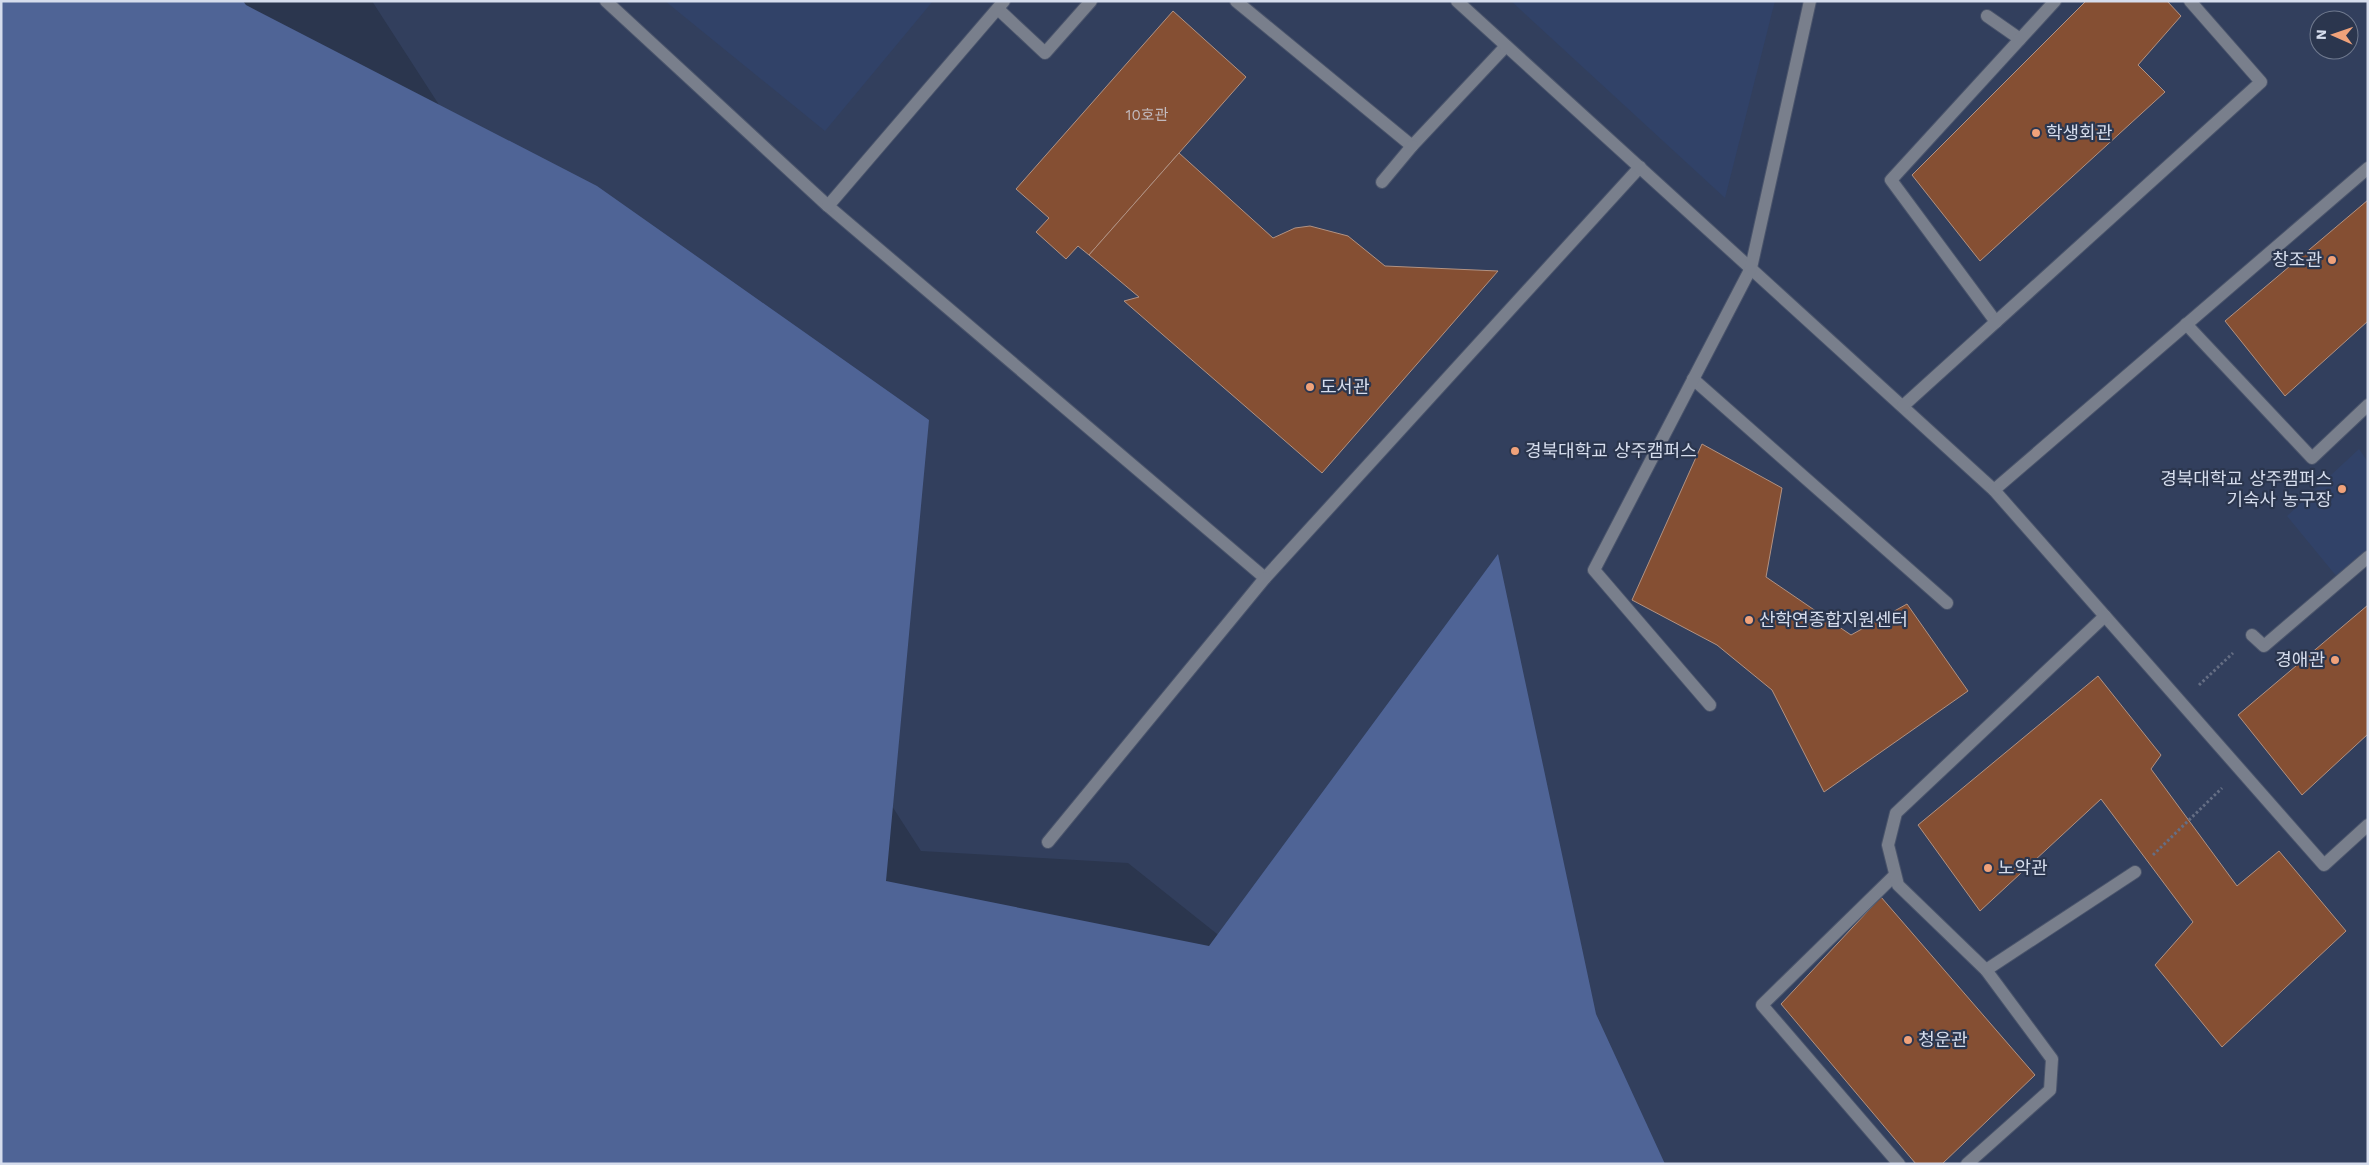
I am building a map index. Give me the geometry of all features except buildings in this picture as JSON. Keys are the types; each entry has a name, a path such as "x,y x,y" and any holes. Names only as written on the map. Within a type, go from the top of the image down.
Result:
{"street":[{"path":"606,1 828,206 1265,578"},
{"path":"828,206 1001,5 1045,53 1091,1"},
{"path":"1236,1 1412,146"},
{"path":"1457,1 1994,490 2324,865 2368,825"},
{"path":"1710,705 1594,570 1751,268 1810,1"},
{"path":"1996,322 1891,180 2055,1"},
{"path":"1903,406 2261,82 2190,1"},
{"path":"1987,16 2020,39"},
{"path":"1382,182 1412,146 1506,46"},
{"path":"1048,842 1265,578 1640,167"},
{"path":"1994,490 2368,168"},
{"path":"2186,324 2312,458 2368,405"},
{"path":"1693,379 1947,603"},
{"path":"2252,635 2264,646 2368,557"},
{"path":"1967,1164 2050,1090 2052,1059 1986,970 1898,885 1888,845 1896,814 2105,616"},
{"path":"1986,970 2135,872"},
{"path":"1895,875 1762,1005 1899,1164"}],"path":[{"path":"2181,703 2252,635"},
{"path":"2135,872 2240,770"}],"shaded area":[{"path":"1,1 243,1 246,5 597,186 929,420 886,881 1209,946 1498,554 1596,1014 1665,1164 1,1164"},
{"name":"경북대학교 상주캠퍼스","path":"372,1 2368,1 2368,1164 1506,1164 1128,863 921,851"},
{"path":"665,1 933,1 825,131"},
{"path":"1511,1 1775,1 1725,198"},
{"name":"경북대학교 상주캠퍼스 기숙사 농구장","path":"2359,449 2368,462 2368,559 2342,583 2287,516"}],"place":[{"name":"학생회관","path":"2036,133"},
{"name":"창조관","path":"2332,260"},
{"name":"도서관","path":"1310,387"},
{"name":"경북대학교 상주캠퍼스","path":"1515,451"},
{"name":"경북대학교 상주캠퍼스 기숙사 농구장","path":"2342,489"},
{"name":"산학연종합지원센터","path":"1749,620"},
{"name":"경애관","path":"2335,660"},
{"name":"노악관","path":"1988,868"},
{"name":"청운관","path":"1908,1040"}]}
